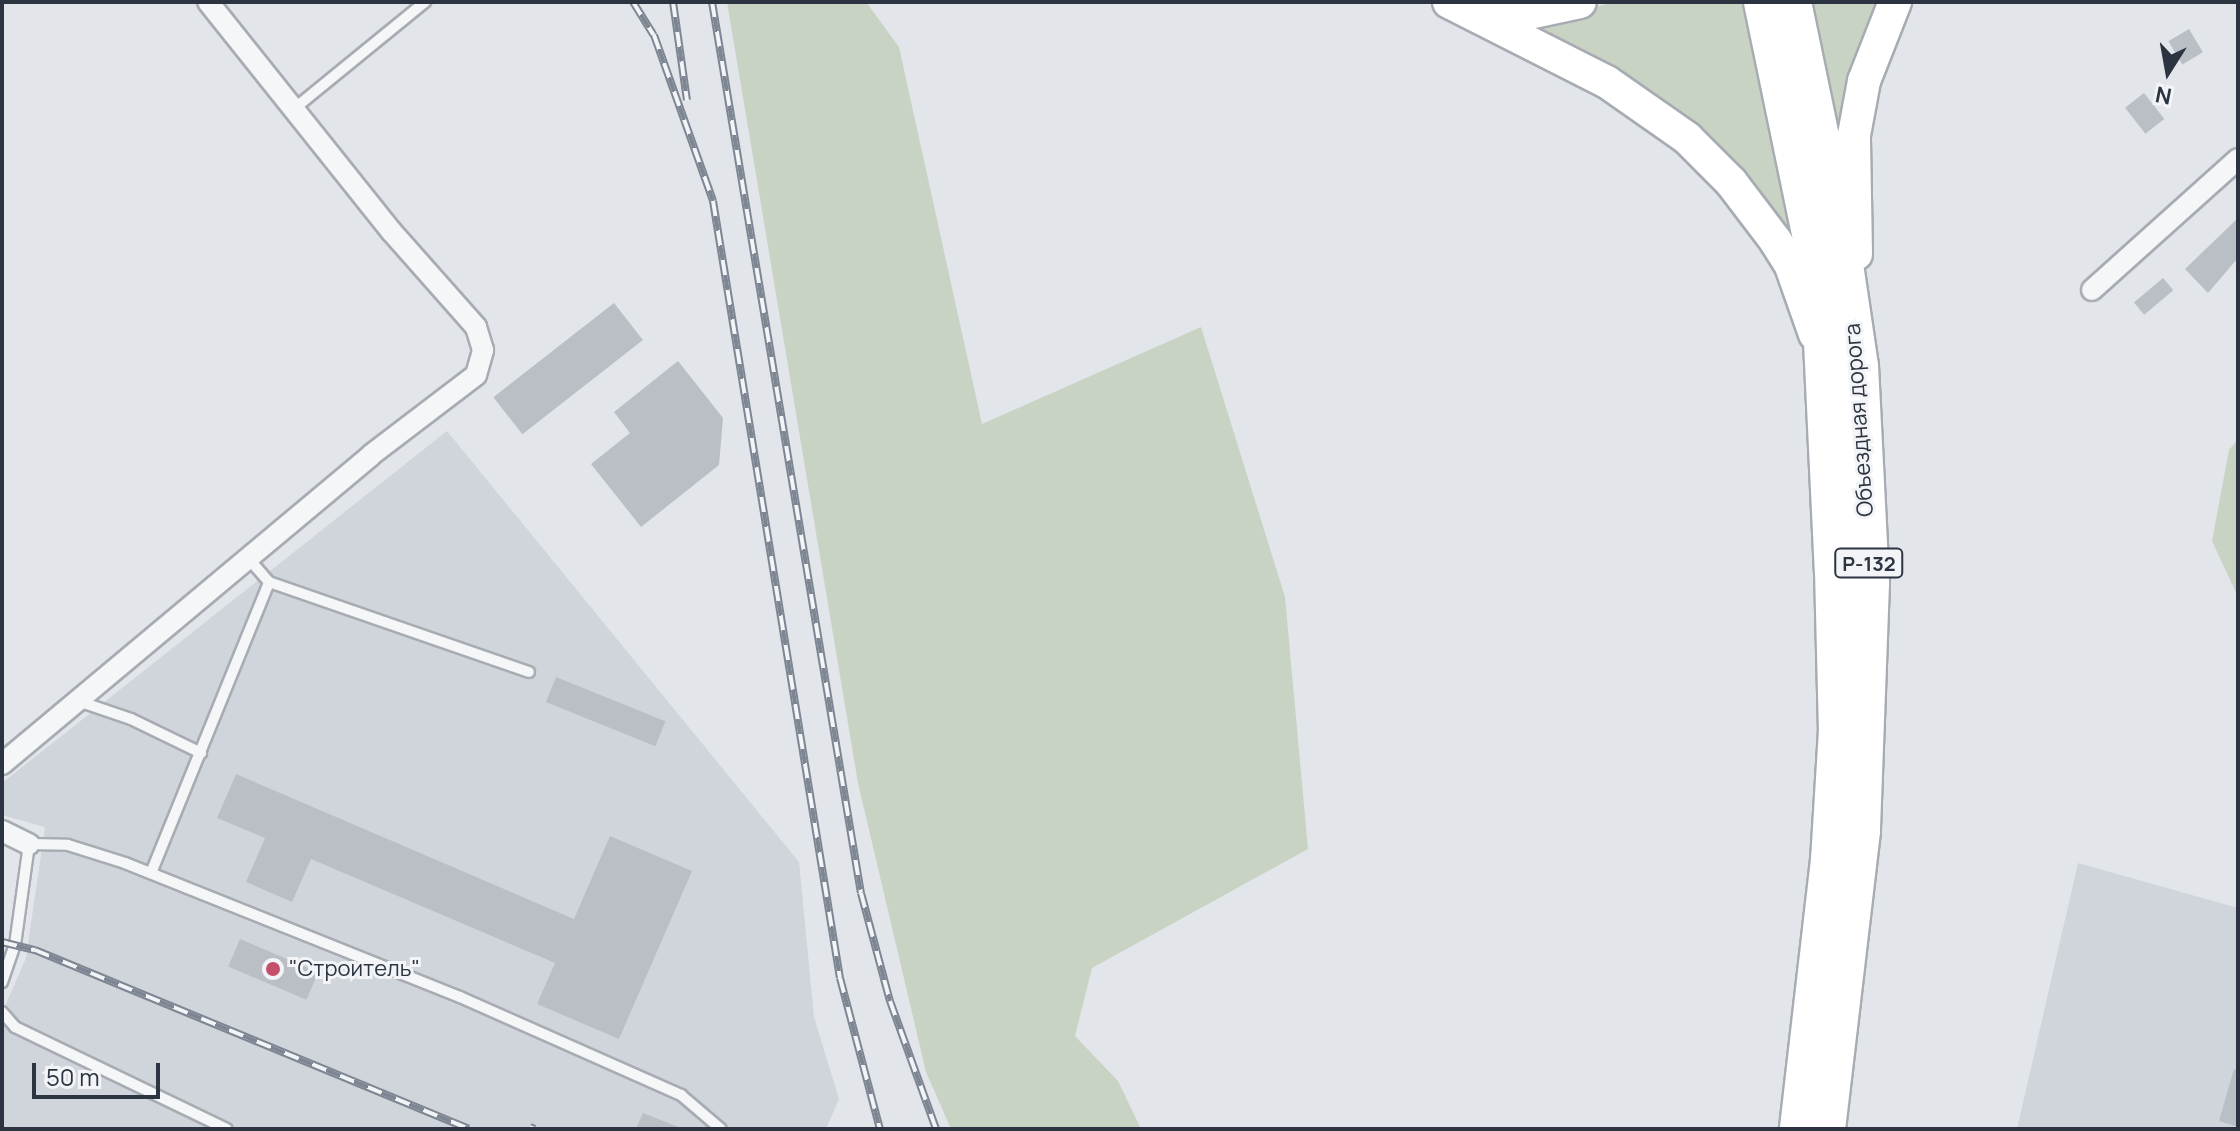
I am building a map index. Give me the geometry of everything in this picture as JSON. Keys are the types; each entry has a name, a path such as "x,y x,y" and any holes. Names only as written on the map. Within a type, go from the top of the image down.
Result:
{"highway":[{"name":"Объездная дорога","path":"1763,2 1843,366 1870,583 1861,831 1826,1129"},
{"name":"Объездная дорога","path":"1792,2 1838,224 1843,366 1838,730 1830,860 1799,1129"}],"main road":[{"path":"1449,2 1607,82 1665,120 1712,162 1787,259 1843,366"},
{"path":"1461,2 1524,14 1580,2"},
{"path":"1843,366 1854,135 1868,68 1895,2"}],"street":[{"path":"2,764 248,558 476,375 483,350 476,327 391,231 208,2"},
{"path":"2092,290 2238,159"},
{"path":"2,831 29,844"}],"lane":[{"path":"295,108 425,2"},
{"path":"248,558 269,582 529,672"},
{"path":"151,873 269,582"},
{"path":"78,701 131,719 201,753"},
{"path":"2,982 15,945 29,844 68,845 151,873 460,997 667,1089 721,1129"},
{"path":"2,1012 15,1027 227,1129"}],"shaded area":[{"path":"447,431 799,862 814,1017 839,1099 826,1129 2,1129 2,1013 26,958 45,827 2,815 2,783"},
{"path":"2078,863 2238,908 2238,1129 2017,1129"}],"green space":[{"path":"727,2 866,2 899,47 982,424 1201,327 1285,597 1308,849 1092,968 1075,1036 1118,1081 1141,1129 951,1129 926,1072 858,783"},
{"path":"1614,2 1746,2 1804,268 1698,130 1644,89 1523,27"},
{"path":"1808,2 1878,2 1842,151"},
{"path":"2238,439 2238,597 2212,541 2229,450"}],"building":[{"path":"2189,29 2203,52 2182,65 2168,41"},
{"path":"2144,93 2164,119 2145,134 2125,108"},
{"path":"2238,218 2238,258 2208,293 2185,269"},
{"path":"2163,278 2173,290 2144,315 2134,302"},
{"path":"614,303 643,340 522,434 493,397"},
{"path":"678,361 723,418 719,465 641,527 591,464 630,433 614,412"},
{"path":"556,677 665,721 655,746 546,702"},
{"path":"236,774 574,919 610,836 692,871 619,1039 537,1004 555,963 311,859 292,902 246,882 265,838 217,818"},
{"name":"\"Строитель\"","path":"240,939 318,972 307,1000 228,967"},
{"path":"2234,1069 2238,1070 2238,1127 2219,1121"},
{"path":"643,1113 681,1128 681,1129 636,1129"}],"railway":[{"path":"633,2 654,35 713,201 840,978 880,1129"},
{"path":"673,2 687,100"},
{"path":"712,2 861,893 890,1001 936,1129"},
{"path":"2,942 35,950 469,1129"},
{"path":"530,1127 535,1129"}],"place":[{"name":"\"Строитель\"","path":"273,969"}]}
